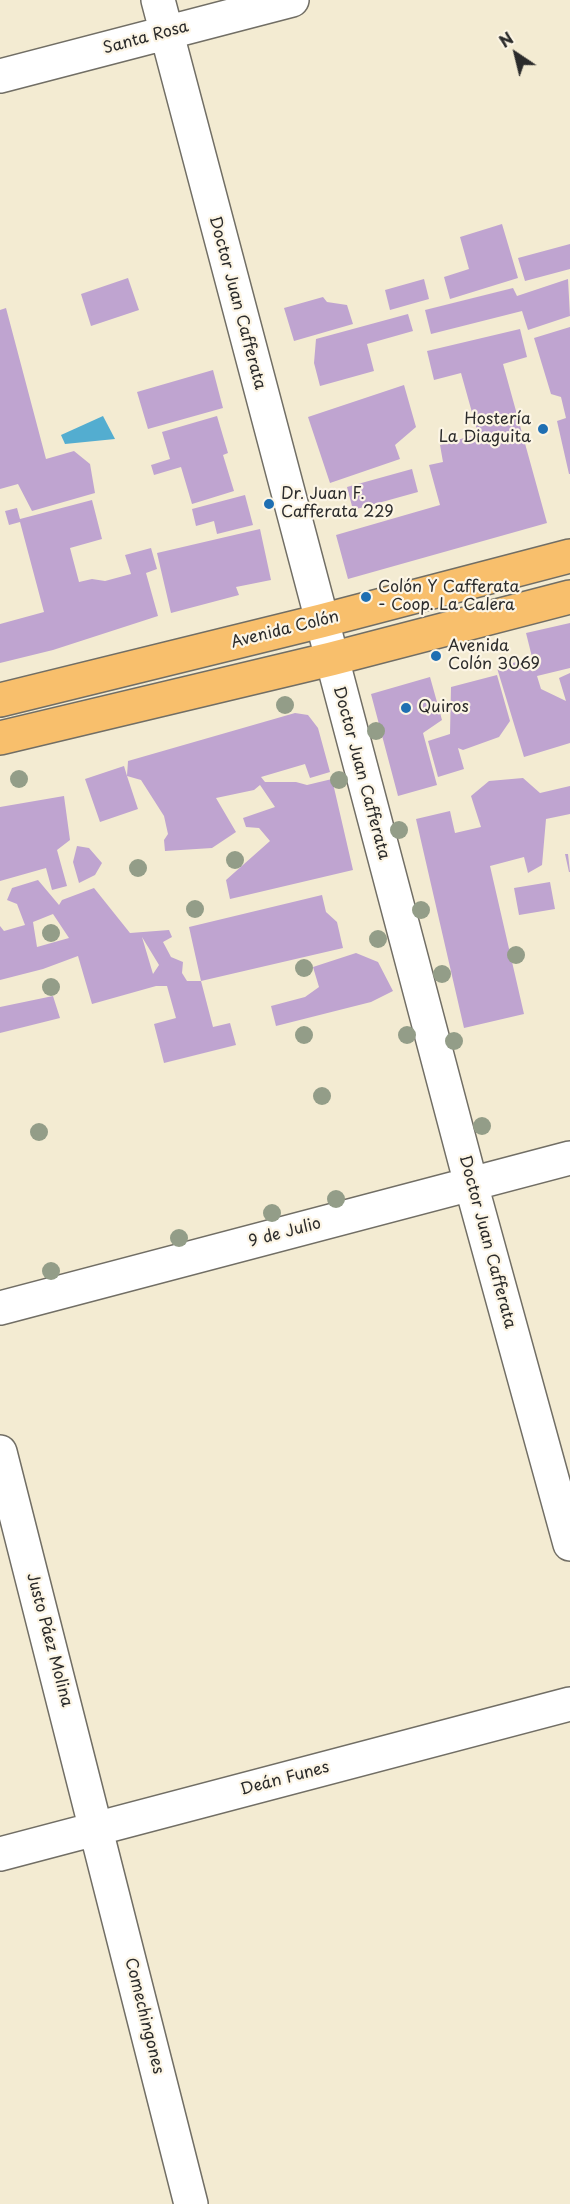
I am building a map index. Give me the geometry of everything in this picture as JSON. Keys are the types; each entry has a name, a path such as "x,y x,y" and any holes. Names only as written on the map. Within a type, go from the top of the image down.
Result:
{"main road":[{"name":"Avenida Colón","path":"0,700 321,621 570,556"},
{"path":"0,738 331,659 570,597"}],"street":[{"name":"Doctor Juan Cafferata","path":"158,0 471,1184 570,1544"},
{"name":"Santa Rosa","path":"0,76 292,0"},
{"name":"9 de Julio","path":"0,1308 570,1158"},
{"name":"Justo Páez Molina","path":"0,1452 98,1828"},
{"name":"Deán Funes","path":"0,1854 570,1704"},
{"name":"Comechingones","path":"98,1828 191,2204"}],"water":[{"path":"103,416 115,439 65,444 61,435"}],"building":[{"path":"502,224 518,278 450,299 444,277 469,269 460,237"},
{"path":"570,244 570,269 525,281 518,258"},
{"path":"128,278 139,310 91,326 81,294"},
{"path":"424,279 429,299 390,310 385,290"},
{"path":"568,279 570,316 528,330 522,311 431,334 425,310 513,288 517,296"},
{"path":"323,297 327,302 347,305 353,324 294,341 284,308"},
{"path":"6,308 46,459 74,451 90,464 95,493 32,511 18,484 0,489 0,310"},
{"path":"408,314 413,331 367,344 374,371 320,386 314,363 316,339"},
{"path":"570,327 569,474 557,421 566,418 561,397 551,394 534,338"},
{"path":"520,329 527,357 503,364 547,523 348,579 336,535 440,505 429,465 443,462 440,445 478,434 461,373 434,380 427,351"},
{"path":"213,370 223,408 148,429 137,392"},
{"path":"404,385 416,427 395,445 400,459 330,483 308,417"},
{"path":"217,416 228,453 223,455 234,491 192,504 181,467 154,475 151,465 170,459 162,432"},
{"path":"412,469 418,492 353,510 347,487"},
{"path":"245,495 253,525 217,534 214,521 196,526 192,509"},
{"path":"92,500 102,539 70,548 79,582 92,579 105,581 131,574 125,555 151,548 157,569 146,573 158,616 53,650 0,663 0,624 44,612 20,522 9,525 5,511 17,508 20,519"},
{"path":"260,529 271,580 236,587 239,595 171,613 157,553"},
{"path":"570,623 570,668 537,676 541,689 566,701 559,678 570,673 570,743 524,757 497,668 532,657 526,633"},
{"path":"497,675 510,721 499,737 463,750 458,748 464,769 438,777 428,741 450,734 451,687"},
{"path":"430,677 442,720 423,733 437,785 398,796 371,694"},
{"path":"295,713 308,715 318,728 330,772 310,778 305,764 261,777 265,782 296,782 307,785 332,779 353,870 230,899 226,880 270,841 259,828 246,827 243,818 275,807 260,785 254,790 216,798 236,832 212,848 165,851 164,840 168,834 164,816 141,780 127,776 128,761"},
{"path":"124,766 138,809 100,822 85,779"},
{"path":"523,778 540,793 570,786 570,814 546,819 542,865 528,873 524,857 490,866 524,1014 464,1028 416,819 450,811 455,833 481,827 471,796 489,781"},
{"path":"64,796 70,840 57,850 67,886 52,890 46,868 0,881 0,807"},
{"path":"77,846 89,848 102,863 95,875 79,883 73,862"},
{"path":"565,854 568,854 570,872 569,872"},
{"path":"38,880 59,905 62,900 94,888 130,933 169,930 172,937 163,942 171,957 183,962 182,973 187,981 201,981 213,1027 230,1023 236,1045 164,1063 154,1024 176,1018 167,986 156,986 92,1004 78,956 43,969 0,980 0,926 4,931 25,925 17,904 7,900 12,888","holes":["53,914 69,938 37,947 33,922","142,937 159,965 153,974"]},
{"path":"550,882 555,909 519,915 514,888"},
{"path":"322,895 326,912 337,922 343,948 201,981 189,927"},
{"path":"356,953 378,962 393,991 371,1002 276,1026 271,1006 305,997 319,987 313,967"},
{"path":"53,996 60,1018 0,1033 0,1007"}],"place":[{"name":"Hostería La Diaguita","path":"543,429"},
{"name":"Dr. Juan F. Cafferata 229","path":"269,504"},
{"name":"Colón Y Cafferata - Coop. La Calera","path":"366,597"},
{"name":"Avenida Colón 3069","path":"436,656"},
{"name":"Quiros","path":"406,708"}]}
